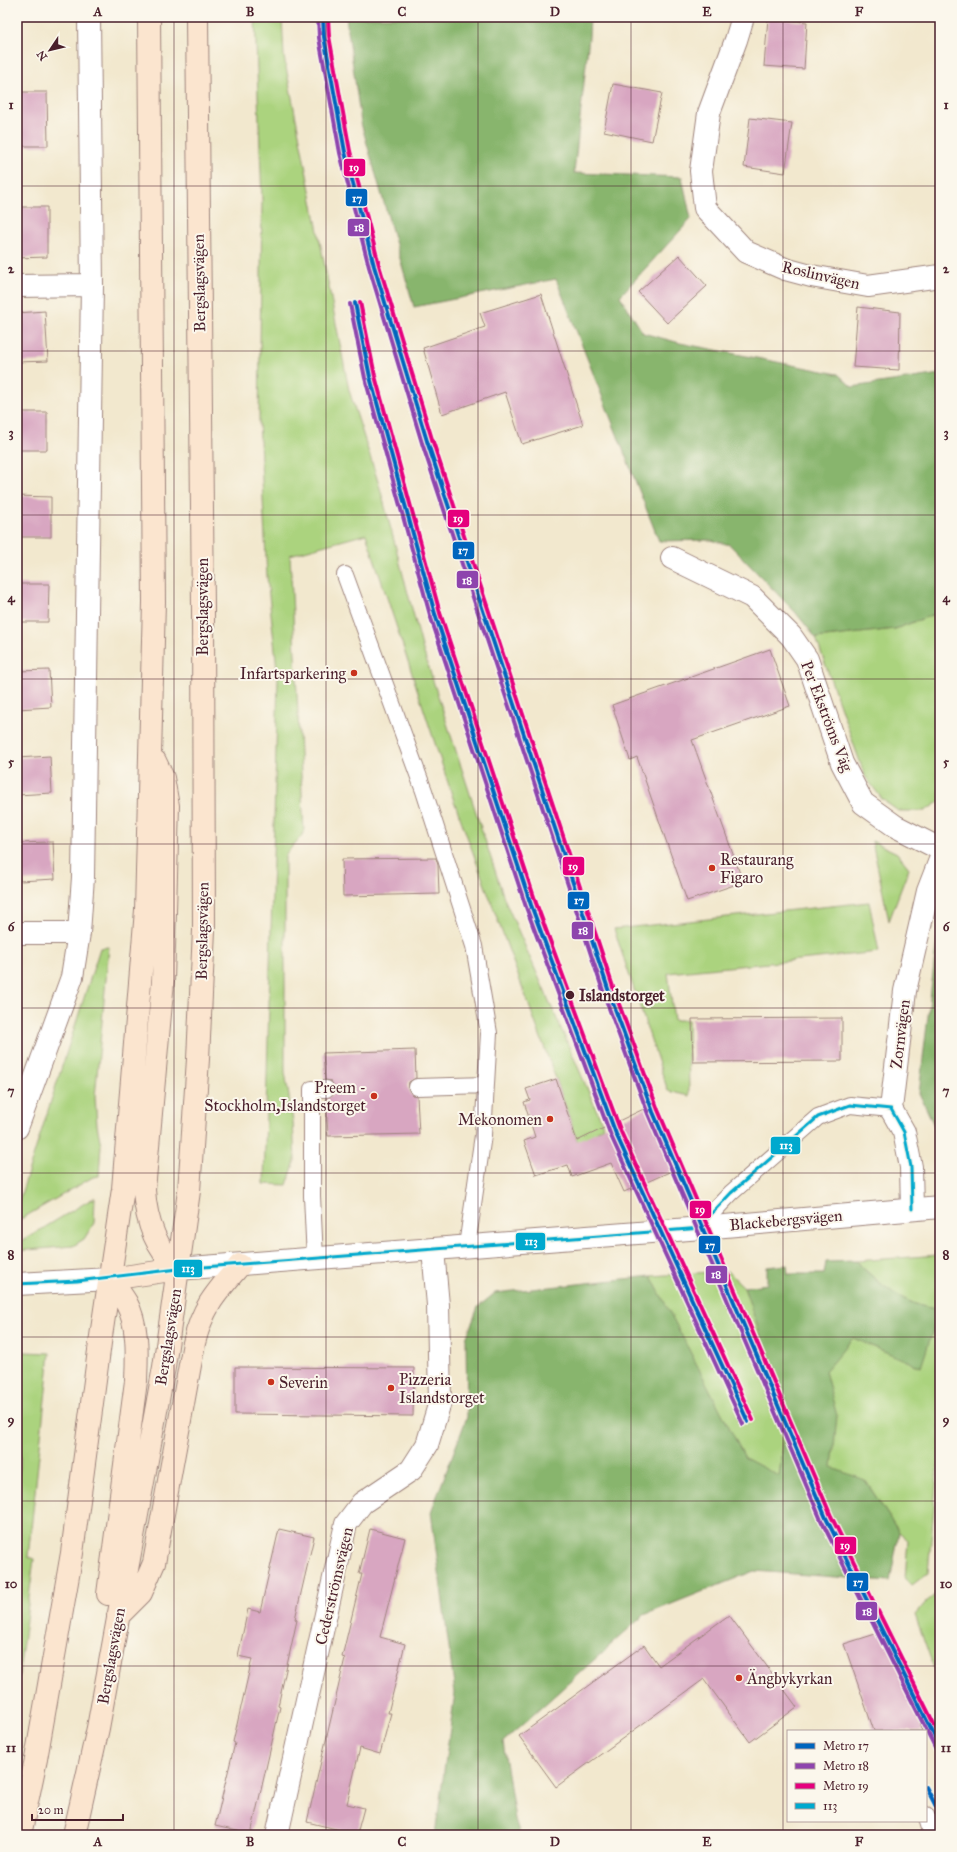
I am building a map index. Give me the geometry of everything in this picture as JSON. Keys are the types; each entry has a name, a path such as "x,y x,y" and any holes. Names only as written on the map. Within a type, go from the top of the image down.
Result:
{"main road":[{"path":"20,1835 36,1759 72,1553 126,1168 146,910 154,594 149,17"},
{"name":"Bergslagsvägen","path":"74,1835 104,1696 164,1367 189,1191 198,1059 204,930 203,608 196,17"},
{"path":"150,748 162,778 168,806 163,981 144,1190 145,1208 151,1229 158,1245 168,1260 178,1269"},
{"path":"118,1616 141,1593 154,1563 199,1322 210,1301 240,1265"},
{"path":"110,1279 178,1269"},
{"path":"104,1696 94,1680 95,1662 108,1598 135,1389 137,1358 134,1325 126,1302 110,1279"}],"street":[{"path":"17,1128 72,977 79,933 83,877 92,285 89,17"},
{"name":"Roslinvägen","path":"743,17 736,40 708,113 701,171 705,208 746,252 785,269 811,276 868,286 940,276"},
{"path":"17,286 92,285"},
{"name":"Per Ekströms Väg","path":"672,558 752,597 792,636 807,659 842,763 863,803 895,826 940,849"},
{"name":"Zornvägen","path":"891,1109 905,991 928,891 940,860"},
{"path":"17,933 79,933"},
{"path":"891,1109 904,1132 911,1167 912,1209"},
{"name":"Blackebergsvägen","path":"178,1269 433,1250 940,1207"},
{"name":"Cederströmsvägen","path":"277,1835 346,1524 362,1503 411,1470 427,1446 440,1402 438,1304 433,1250"},
{"path":"17,1284 110,1279"}],"lane":[{"path":"345,575 424,791 474,946 489,1033 483,1135 468,1246"},
{"path":"417,1087 486,1085"},
{"path":"315,1258 312,1196 312,1089 326,1089"},
{"path":"702,1228 710,1215 730,1193 818,1117 850,1105 891,1109"},
{"path":"927,1818 932,1835"}],"green space":[{"path":"255,17 282,17 284,57 349,390 380,488 423,650 504,898 604,1127 597,1131 601,1142 579,1146 453,798 366,534 290,555 304,833 285,855 285,1072 293,1121 295,1161 287,1185 264,1184 278,678 267,577 259,421 262,201"},
{"path":"346,17 590,17 574,173 682,177 691,219 620,296 643,333 680,343 838,374 852,387 940,374 940,612 895,629 816,638 796,613 730,545 711,540 659,541 556,279 414,307 361,123"},
{"path":"940,612 940,801 925,811 898,811 882,799 865,776 816,638 895,629"},
{"path":"872,841 897,853 909,868 889,921"},
{"path":"869,902 879,952 668,973 674,1020 688,1020 689,1096 668,1091 614,929"},
{"path":"940,934 940,1138 919,1093 937,939"},
{"path":"109,947 95,1097 97,1125 101,1145 99,1176 93,1177 21,1219 17,1219 17,1207 100,948"},
{"path":"95,1197 94,1223 84,1239 73,1246 17,1251 17,1244"},
{"path":"940,1255 940,1443 928,1573 912,1585 905,1579 908,1540 899,1532 865,1480 760,1522 651,1276 727,1271 744,1287 746,1294 849,1342 853,1337 921,1367 926,1309 891,1293 855,1261"},
{"path":"855,1261 883,1285 904,1299 915,1304 940,1309 921,1367 853,1338 825,1371 837,1416 832,1468 865,1480 899,1532 890,1581 754,1571 644,1615 503,1742 515,1819 520,1835 435,1835 455,1693 431,1512 467,1417 466,1339 478,1307 495,1293 651,1276 745,1458 779,1476 787,1414 744,1287 767,1284 767,1267 787,1265 788,1274 824,1274 826,1262"},
{"path":"23,1352 50,1353 28,1557 34,1559 17,1688 17,1482 20,1468"},
{"path":"940,1591 940,1685 915,1615 926,1602"}],"building":[{"path":"768,18 807,22 804,69 764,66"},
{"path":"613,84 662,93 652,141 604,131"},
{"path":"17,92 47,92 48,146 17,146"},
{"path":"750,118 792,123 785,173 744,167"},
{"path":"17,207 47,207 47,257 17,258"},
{"path":"679,255 707,286 667,323 638,292"},
{"path":"541,294 583,425 522,444 505,392 442,414 423,348 485,327 480,313"},
{"path":"858,307 900,312 899,370 853,367"},
{"path":"45,311 48,361 17,362 17,313"},
{"path":"17,412 47,412 47,450 17,450"},
{"path":"17,496 51,497 51,537 17,537"},
{"path":"17,584 49,584 48,622 17,622"},
{"path":"770,649 790,706 692,740 743,882 687,901 637,757 630,760 612,705"},
{"path":"49,670 51,707 17,709 17,671"},
{"path":"50,756 52,793 17,795 17,758"},
{"path":"53,842 55,879 20,881 19,868 17,868 17,843"},
{"path":"436,858 438,865 439,894 343,896 342,859"},
{"path":"842,1018 842,1061 693,1062 692,1019"},
{"path":"415,1050 416,1078 409,1082 408,1088 412,1095 417,1096 419,1134 328,1136 326,1098 334,1094 335,1089 331,1081 325,1080 323,1053"},
{"path":"556,1079 577,1141 654,1104 674,1170 624,1192 611,1163 572,1177 568,1165 536,1175 524,1141 535,1137 524,1102 530,1100 526,1089"},
{"path":"235,1367 414,1368 413,1416 235,1414"},
{"path":"279,1529 314,1537 295,1619 297,1620 278,1706 280,1707 251,1834 215,1826 235,1743 233,1742 252,1659 238,1656 248,1609 260,1612"},
{"path":"370,1529 405,1538 380,1637 405,1644 388,1713 391,1713 380,1754 360,1748 347,1804 364,1808 357,1834 307,1822 345,1658 342,1657 362,1574 359,1574"},
{"path":"729,1615 797,1707 750,1742 704,1679 556,1787 519,1736 644,1645 659,1666"},
{"path":"888,1630 922,1730 874,1730 844,1644"}],"metro line":[{"name":"18","path":"318,17 319,38 340,153 369,267 422,443 606,1000 648,1114 821,1520 926,1730"},
{"name":"17","path":"323,17 324,37 345,152 374,266 427,441 611,998 653,1112 826,1518 940,1747"},
{"name":"19","path":"328,17 329,36 350,151 379,265 432,439 616,996 658,1110 831,1516 940,1736"},
{"name":"19","path":"360,302 375,376 440,613 536,903 621,1132 753,1420"},
{"name":"17","path":"355,303 370,377 435,614 531,905 616,1134 748,1422"},
{"name":"18","path":"350,304 365,378 430,615 526,907 611,1136 743,1424"},
{"name":"18","path":"927,1731 936,1749"},
{"name":"17","path":"927,1789 940,1814"}],"transit line":[{"name":"113","path":"702,1228 710,1215 731,1193 818,1117 850,1105 891,1109"},
{"name":"113","path":"891,1109 904,1132 911,1167 912,1209"},
{"name":"113","path":"17,1284 77,1281 178,1269 702,1228"}],"place":[{"name":"Infartsparkering","path":"354,673"},
{"name":"Restaurang Figaro","path":"712,868"},
{"name":"Islandstorget","path":"570,995"},
{"name":"Preem - Stockholm,Islandstorget","path":"374,1096"},
{"name":"Mekonomen","path":"550,1119"},
{"name":"Severin","path":"271,1382"},
{"name":"Pizzeria Islandstorget","path":"391,1388"},
{"name":"Ängbykyrkan","path":"739,1678"}]}
